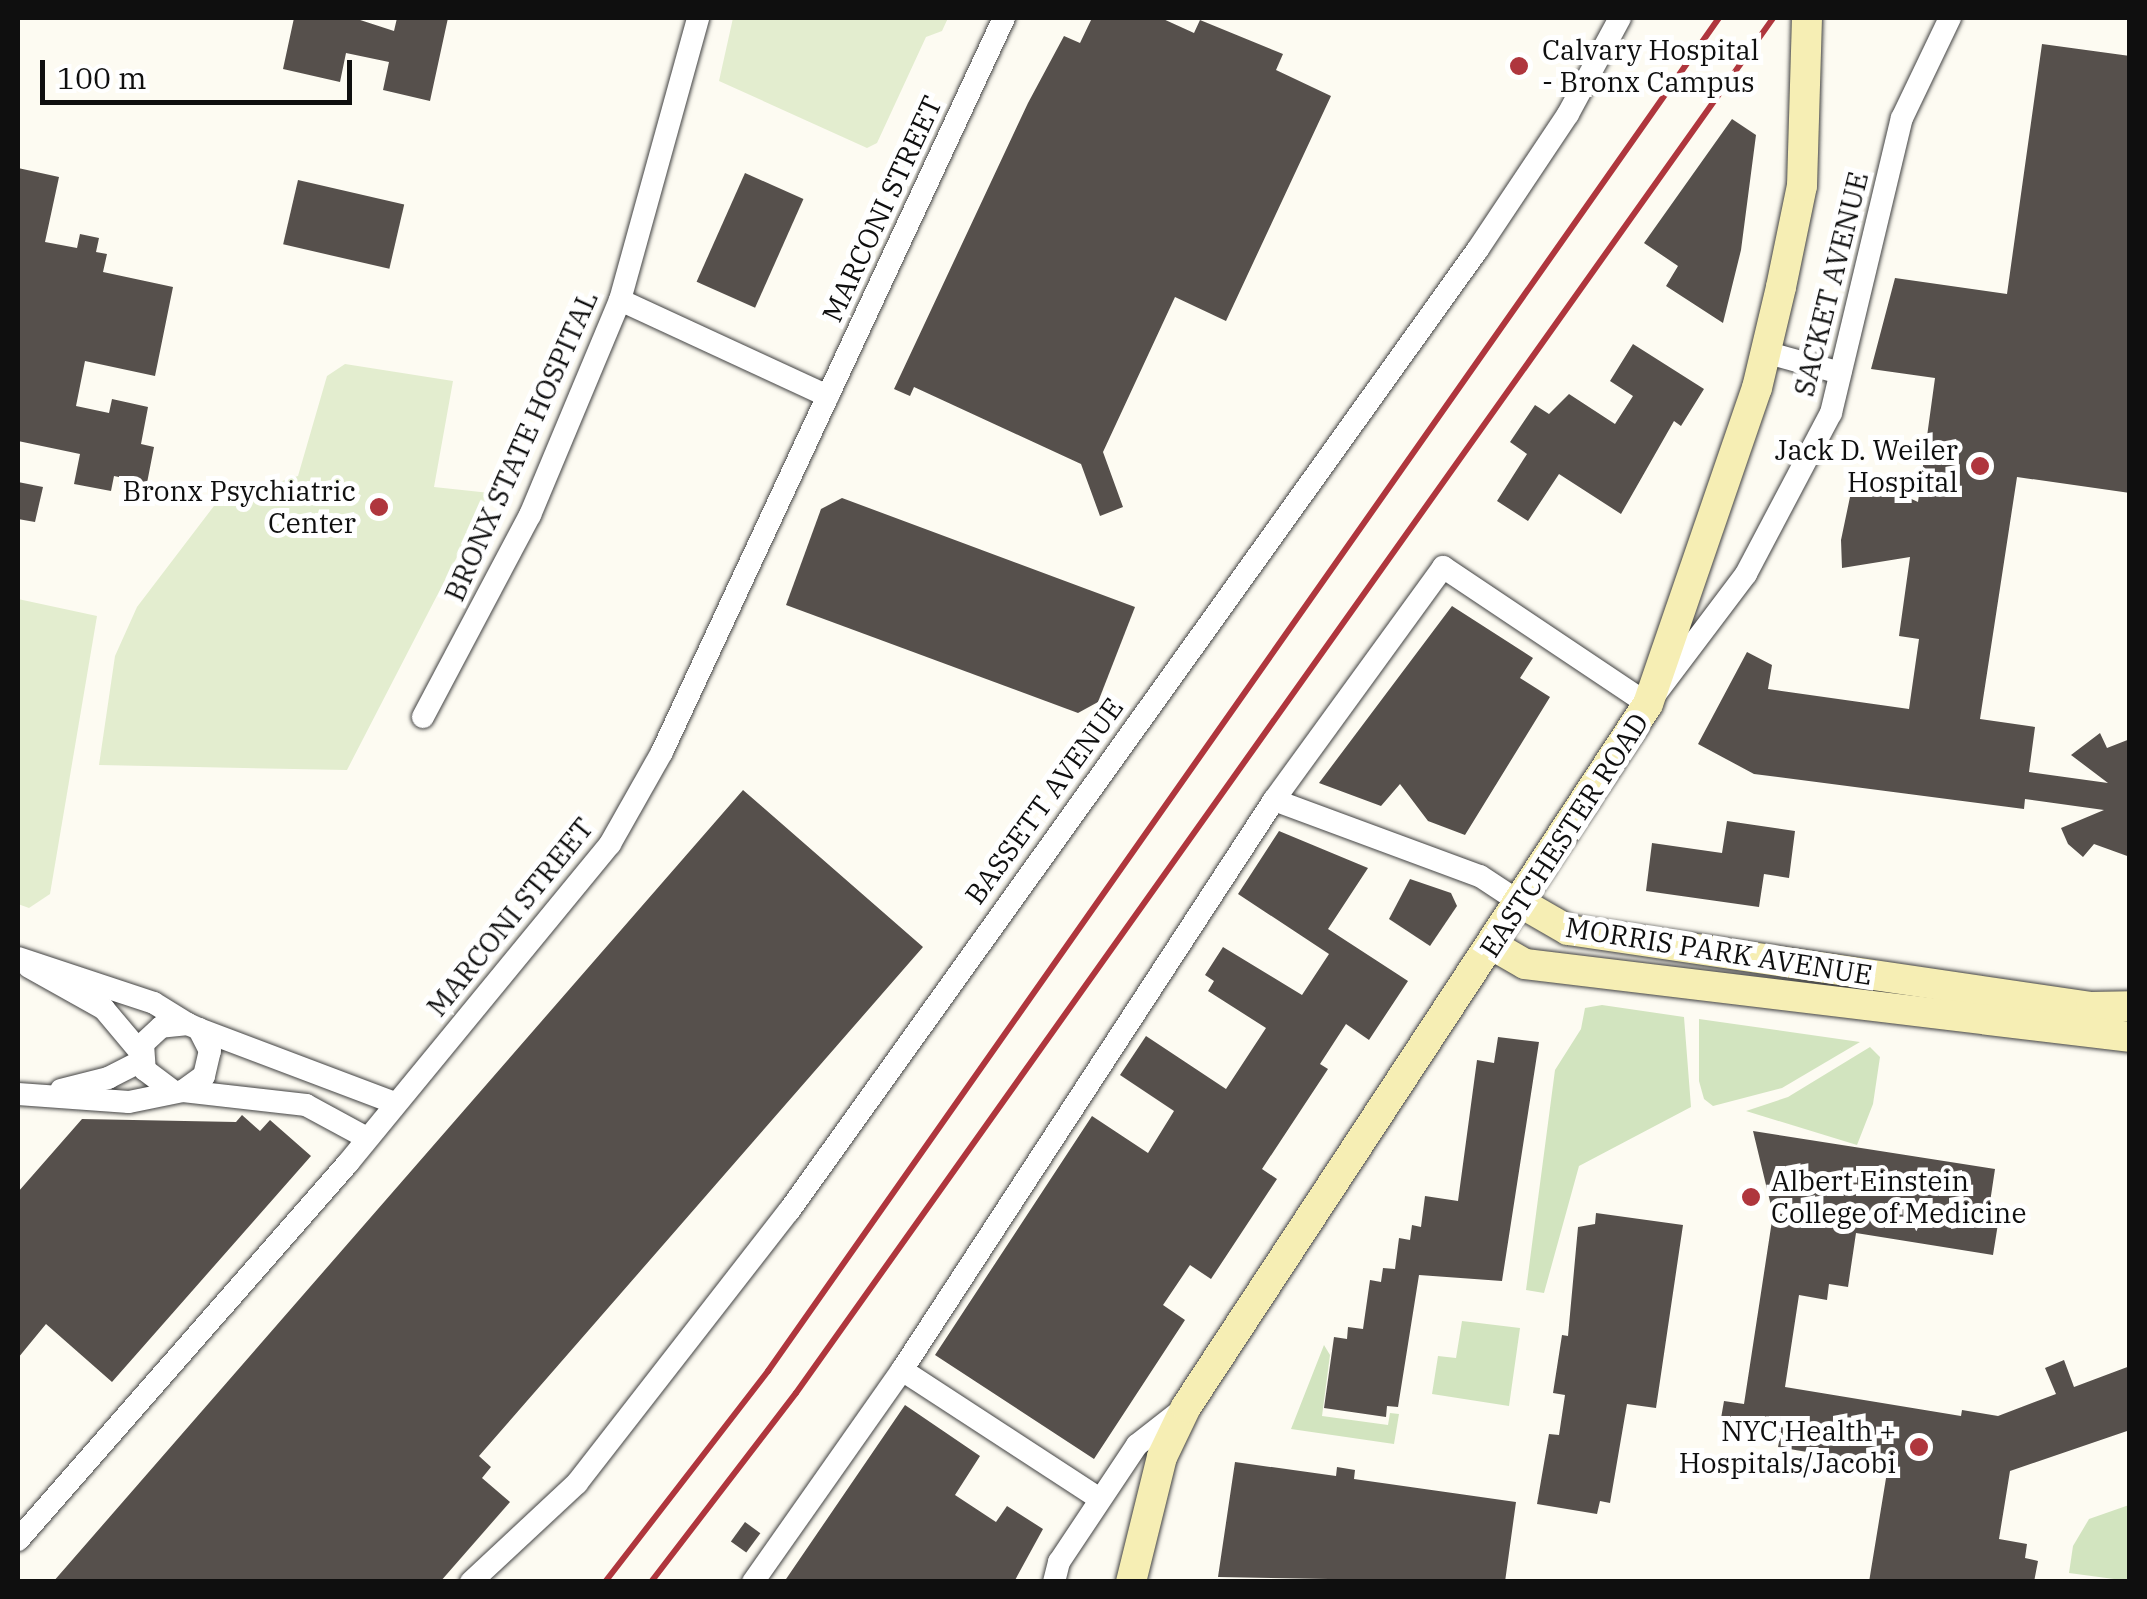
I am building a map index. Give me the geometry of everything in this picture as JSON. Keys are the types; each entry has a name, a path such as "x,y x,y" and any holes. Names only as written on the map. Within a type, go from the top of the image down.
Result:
{"main road":[{"name":"EASTCHESTER ROAD","path":"1131,1582 1162,1457 1186,1407 1521,903 1648,704 1765,352 1802,186 1807,18"},
{"name":"MORRIS PARK AVENUE","path":"1521,903 1568,930 2091,1007 2130,1006"},
{"name":"MORRIS PARK AVENUE","path":"1492,946 1525,964 2130,1037"}],"street":[{"name":"BRONX STATE HOSPITAL","path":"424,717 530,515 620,300 698,18"},
{"name":"MARCONI STREET","path":"18,1540 544,932 629,814 1004,18"},
{"name":"BASSETT AVENUE","path":"472,1582 577,1483 789,1212 1478,249 1568,114 1620,18"},
{"name":"SACKET AVENUE","path":"1648,704 1746,574 1829,418 1902,118 1950,18"},
{"path":"620,300 828,396"},
{"path":"1765,352 1840,374"},
{"path":"753,1582 902,1370 1274,800 1443,567 1648,704"},
{"name":"MORRIS PARK AVENUE","path":"1274,800 1480,876 1521,903"},
{"path":"18,959 154,1002 193,1026 395,1103"},
{"path":"18,959 104,1009 142,1057 157,1084 178,1091 291,1100 367,1138"},
{"path":"18,1094 47,1092 108,1078 142,1057 154,1031 193,1026"},
{"path":"47,1092 129,1102 178,1091 208,1070 210,1051 193,1026"},
{"path":"902,1370 1100,1499"},
{"name":"EASTCHESTER ROAD","path":"1054,1582 1058,1562 1137,1445 1186,1407"}],"green space":[{"path":"733,18 948,18 942,31 926,37 877,143 867,148 719,81"},
{"path":"345,364 453,381 434,487 490,493 347,770 99,765 115,656 137,607 217,502 298,476 327,376"},
{"path":"18,599 97,616 50,894 29,908 18,904"},
{"path":"1602,1005 1684,1017 1691,1107 1579,1166 1544,1293 1526,1290 1555,1070 1581,1029 1585,1008"},
{"path":"1699,1019 1860,1042 1782,1088 1713,1106 1704,1099 1699,1081"},
{"path":"1870,1047 1880,1057 1873,1104 1857,1145 1746,1111 1788,1097"},
{"path":"1462,1321 1520,1328 1509,1406 1432,1394 1438,1356 1456,1358"},
{"path":"1324,1345 1330,1355 1322,1416 1388,1425 1390,1413 1399,1414 1394,1444 1291,1429"},
{"path":"2129,1505 2129,1581 2069,1573 2073,1546 2089,1519"}],"building":[{"path":"294,18 354,18 394,31 397,18 448,18 430,101 383,90 389,62 346,53 340,82 283,69"},
{"path":"1092,18 1161,18 1194,33 1200,20 1283,54 1276,70 1331,96 1226,321 1175,297 1103,452 1123,507 1100,516 1081,464 914,387 910,396 894,389 1028,103 1064,36 1080,43"},
{"path":"2042,44 2130,56 2130,493 2017,477 1980,719 2035,727 2029,772 2108,783 2071,755 2100,733 2107,748 2130,739 2130,857 2094,844 2083,857 2068,844 2061,828 2104,810 2025,799 2024,809 1754,774 1698,744 1747,652 1772,665 1768,689 1909,709 1919,639 1899,636 1910,557 1842,568 1841,540 1855,473 1918,502 1935,378 1871,369 1895,278 2007,294"},
{"path":"1732,119 1756,135 1741,250 1723,323 1666,286 1678,266 1644,243"},
{"path":"18,168 59,177 45,242 77,248 80,234 99,238 96,252 107,254 103,272 173,287 155,376 85,361 76,406 109,413 112,399 148,407 141,444 154,447 147,483 114,476 111,491 74,484 80,454 18,441"},
{"path":"745,173 803,199 755,308 697,282"},
{"path":"298,180 404,205 389,269 283,244"},
{"path":"1633,344 1704,389 1681,426 1674,421 1621,514 1559,474 1528,521 1497,501 1527,454 1510,442 1535,405 1549,414 1569,394 1615,424 1633,396 1610,381"},
{"path":"18,482 43,487 35,522 18,519"},
{"path":"842,498 1135,607 1098,702 1078,713 786,605 821,509"},
{"path":"1452,606 1533,658 1520,678 1550,697 1465,835 1428,821 1400,784 1381,806 1319,783"},
{"path":"743,790 923,947 479,1456 491,1467 482,1478 510,1502 440,1582 53,1582"},
{"path":"1727,821 1795,831 1789,878 1764,874 1759,907 1646,891 1652,843 1722,853"},
{"path":"1279,831 1368,868 1328,929 1408,981 1369,1040 1346,1024 1320,1064 1328,1069 1262,1169 1277,1179 1211,1279 1190,1265 1163,1305 1185,1320 1094,1459 935,1355 1092,1116 1148,1153 1174,1111 1120,1075 1146,1036 1226,1089 1266,1028 1208,991 1214,981 1205,975 1223,947 1302,995 1329,954 1238,894"},
{"path":"1410,879 1451,893 1457,906 1430,946 1389,919"},
{"path":"1498,1037 1539,1042 1502,1281 1419,1275 1398,1407 1387,1406 1386,1417 1324,1408 1334,1337 1347,1339 1348,1327 1363,1329 1370,1280 1381,1282 1383,1268 1395,1269 1399,1238 1410,1240 1412,1225 1421,1227 1425,1196 1458,1201 1477,1060 1494,1063"},
{"path":"242,1115 260,1131 270,1120 311,1156 112,1382 46,1324 18,1358 18,1192 82,1119 236,1122"},
{"path":"1753,1131 1995,1169 1989,1209 2000,1211 1993,1255 1856,1233 1848,1287 1829,1284 1827,1300 1799,1295 1785,1387 1961,1416 1962,1410 1998,1416 2056,1394 2045,1368 2064,1360 2074,1387 2130,1366 2130,1430 2010,1471 1999,1539 2027,1544 2025,1558 2038,1561 2034,1582 1869,1582 1888,1466 1778,1447 1781,1432 1720,1424 1724,1401 1744,1404 1773,1214"},
{"path":"1596,1213 1683,1225 1656,1408 1627,1404 1610,1503 1600,1501 1597,1514 1537,1504 1549,1434 1559,1435 1565,1395 1553,1393 1562,1335 1568,1336 1578,1227 1595,1224"},
{"path":"905,1405 980,1456 955,1495 996,1522 1007,1506 1043,1529 1014,1582 784,1582"},
{"path":"1235,1462 1336,1476 1337,1467 1355,1470 1354,1479 1516,1502 1505,1582 1218,1577"},
{"path":"745,1522 760,1533 746,1553 731,1541"}],"railway":[{"path":"605,1582 768,1371 1719,18"},
{"path":"651,1582 796,1393 1773,18"}],"place":[{"name":"Calvary Hospital - Bronx Campus","path":"1519,66"},
{"name":"Jack D. Weiler Hospital","path":"1980,466"},
{"name":"Bronx Psychiatric Center","path":"379,507"},
{"name":"Albert Einstein College of Medicine","path":"1751,1197"},
{"name":"NYC Health + Hospitals/Jacobi","path":"1919,1447"}]}
